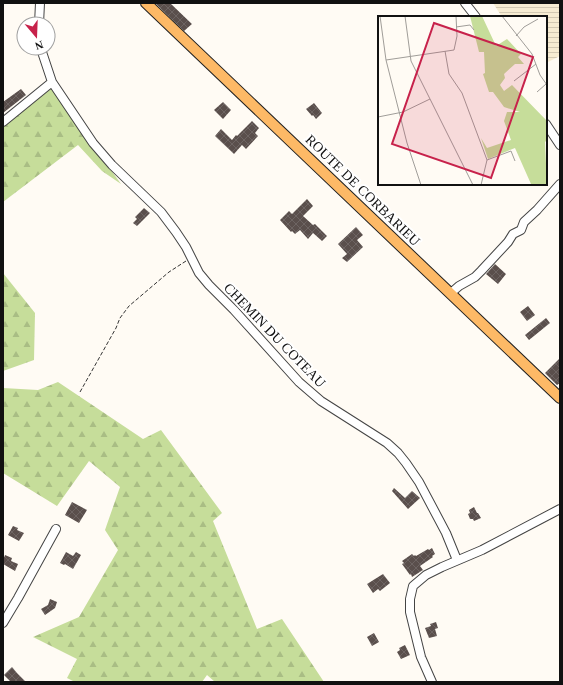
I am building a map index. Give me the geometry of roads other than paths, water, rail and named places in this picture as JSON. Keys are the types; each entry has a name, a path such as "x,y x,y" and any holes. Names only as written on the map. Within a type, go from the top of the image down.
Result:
{"main road":[{"name":"ROUTE DE CORBARIEU","path":"146,3 560,398"}],"street":[{"path":"39,16 40,3"},
{"path":"465,3 475,16"},
{"name":"CHEMIN DU COTEAU","path":"43,56 52,82 93,143 112,165 160,212 176,232 186,247 199,273 209,285 234,310 299,382 321,401 387,443 398,453 419,482 446,533 457,560"},
{"path":"3,122 52,82"},
{"path":"547,126 560,145"},
{"path":"453,296 459,286 481,272 508,242 513,234 521,230 524,222 560,184"},
{"path":"453,296 470,285"},
{"path":"432,682 421,657 410,612 410,599 413,586 426,576 457,560 482,550 560,509"},
{"path":"3,623 56,529"}]}
